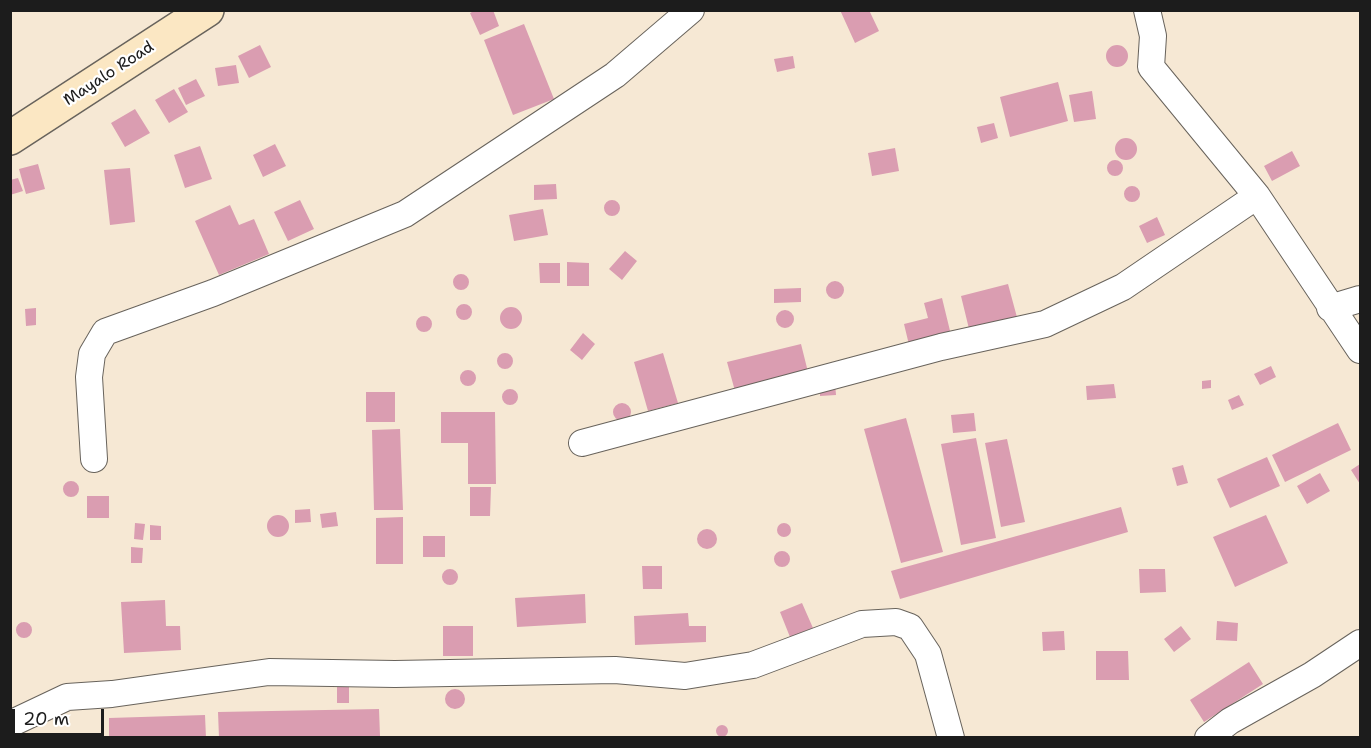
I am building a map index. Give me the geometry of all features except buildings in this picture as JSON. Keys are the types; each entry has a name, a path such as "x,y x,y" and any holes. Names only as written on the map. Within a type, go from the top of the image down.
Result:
{"street":[{"name":"Mayalo Road","path":"10,138 207,10"},
{"path":"94,459 89,377 92,354 105,333 213,293 405,214 615,75 692,10"},
{"path":"1147,10 1153,36 1151,67 1257,196 1360,350"},
{"path":"582,443 930,350 1045,324 1123,287 1257,196"},
{"path":"1330,308 1360,299"},
{"path":"10,724 67,697 112,694 269,672 395,674 615,670 685,676 753,665 862,624 896,622 910,627 928,654 951,738"},
{"path":"1209,738 1230,721 1312,675 1360,643"}]}
